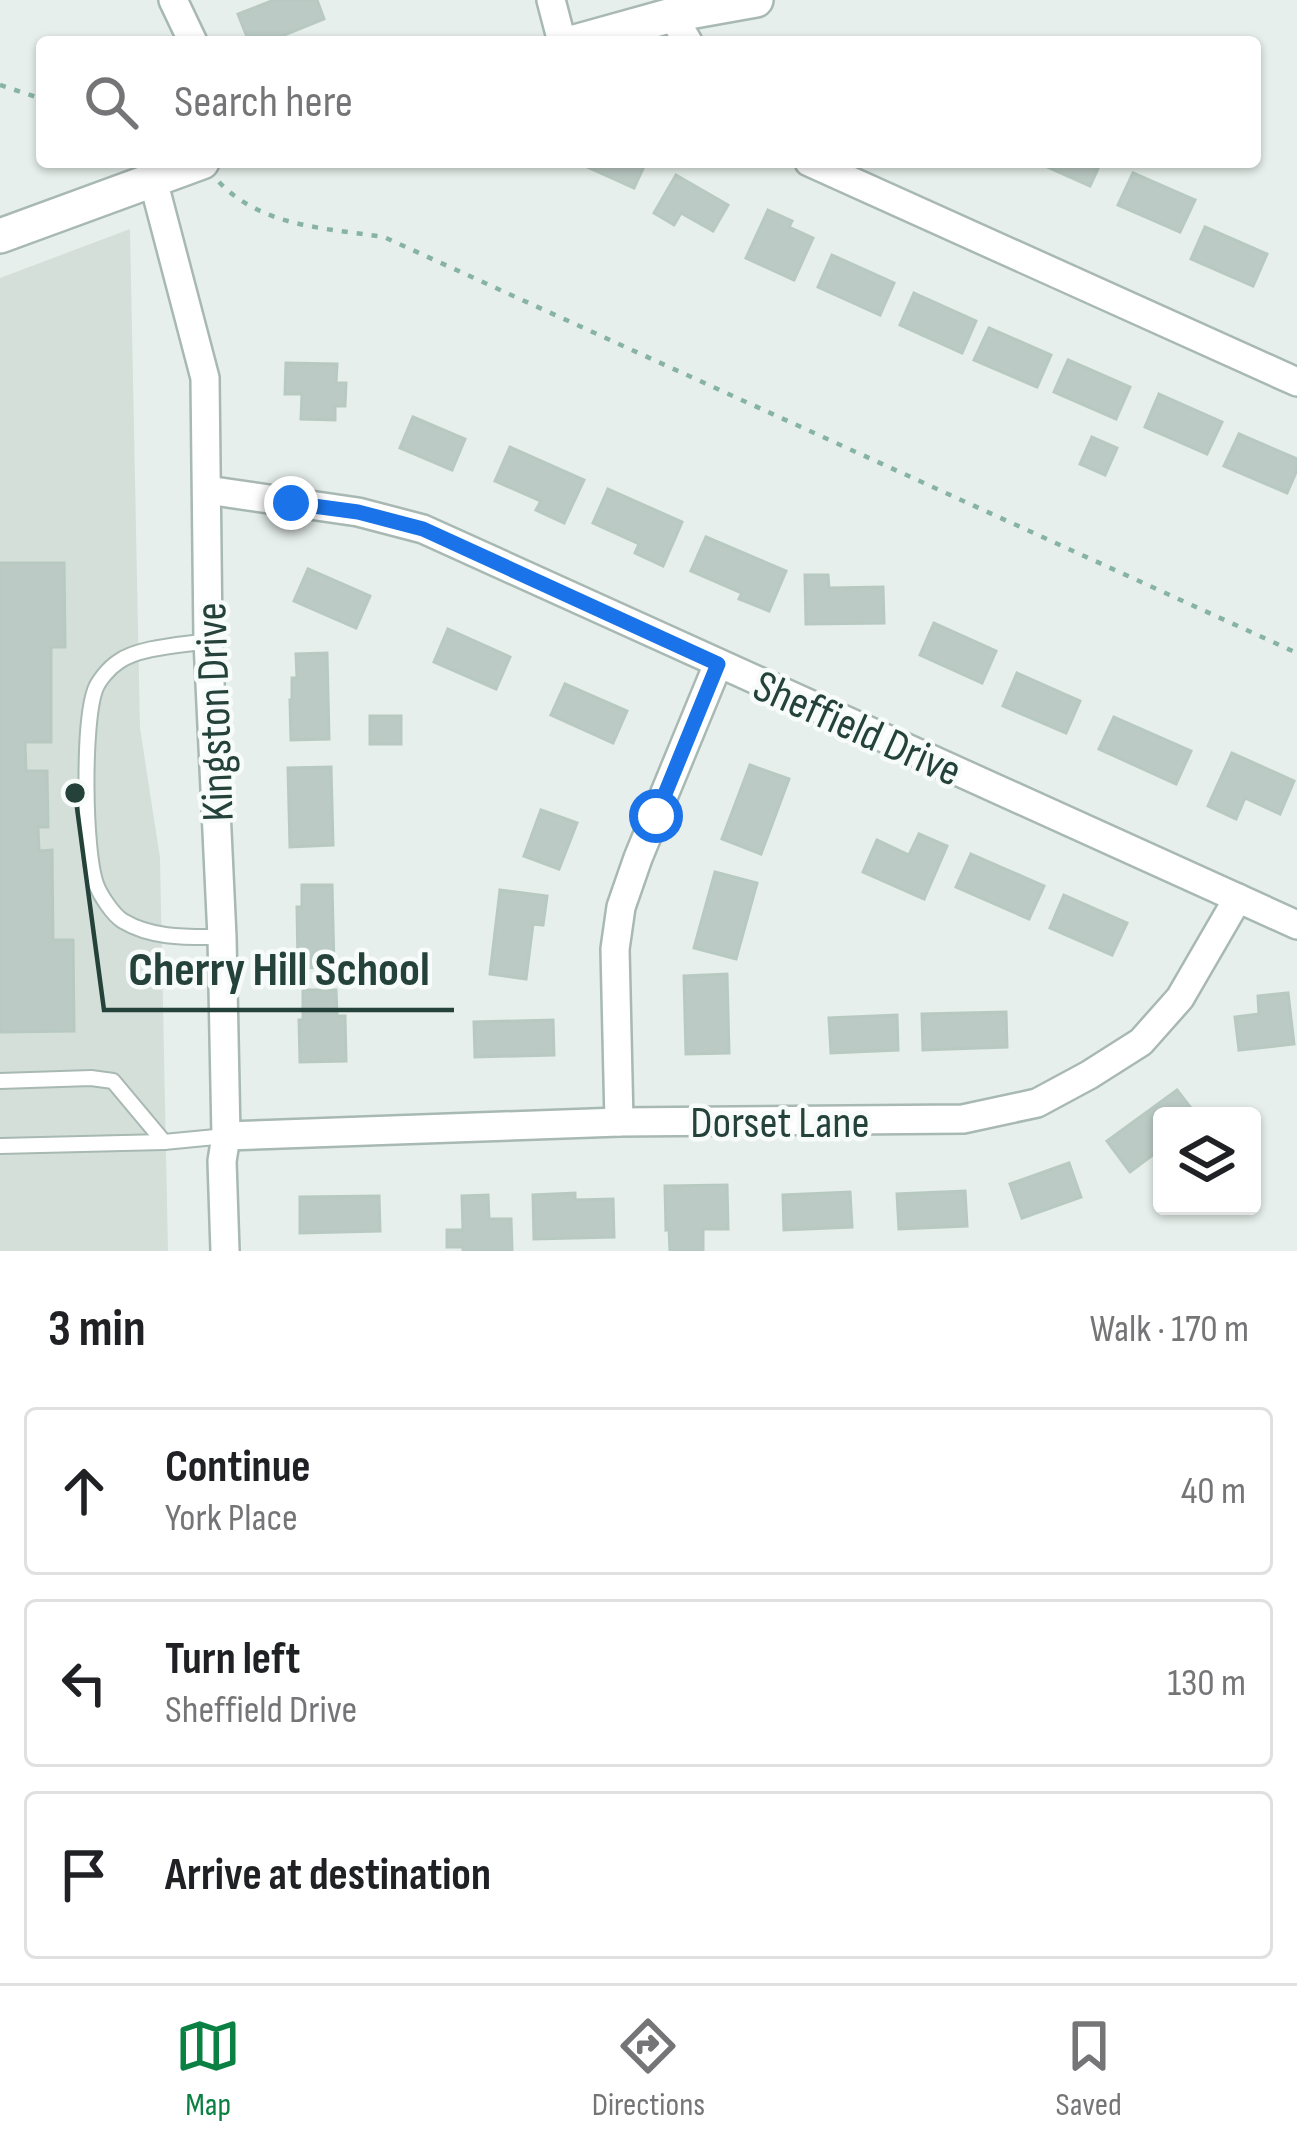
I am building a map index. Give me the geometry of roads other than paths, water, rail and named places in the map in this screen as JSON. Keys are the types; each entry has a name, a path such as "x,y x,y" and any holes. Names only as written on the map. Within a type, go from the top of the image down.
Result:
{"street":[{"path":"172,0 190,36"},
{"path":"551,0 560,36"},
{"path":"620,36 680,28 756,0"},
{"path":"822,168 1297,382"},
{"path":"0,236 153,180 210,172"},
{"name":"Kingston Drive","path":"153,180 205,378 208,641 222,937 225,1251"},
{"name":"Sheffield Drive","path":"207,490 358,512 423,529 1297,925"},
{"path":"619,1122 615,949 622,907 718,664"},
{"name":"Dorset Lane","path":"226,1136 619,1122 962,1119 1037,1103 1141,1042 1180,998 1238,898"}],"lane":[{"path":"208,641 120,660 97,684 88,718 88,844 97,886 120,919 176,937 222,937"},
{"path":"0,1081 92,1078 113,1082 164,1142"},
{"path":"0,1146 226,1136"}],"place":[{"name":"Cherry Hill School","path":"75,793"}]}
